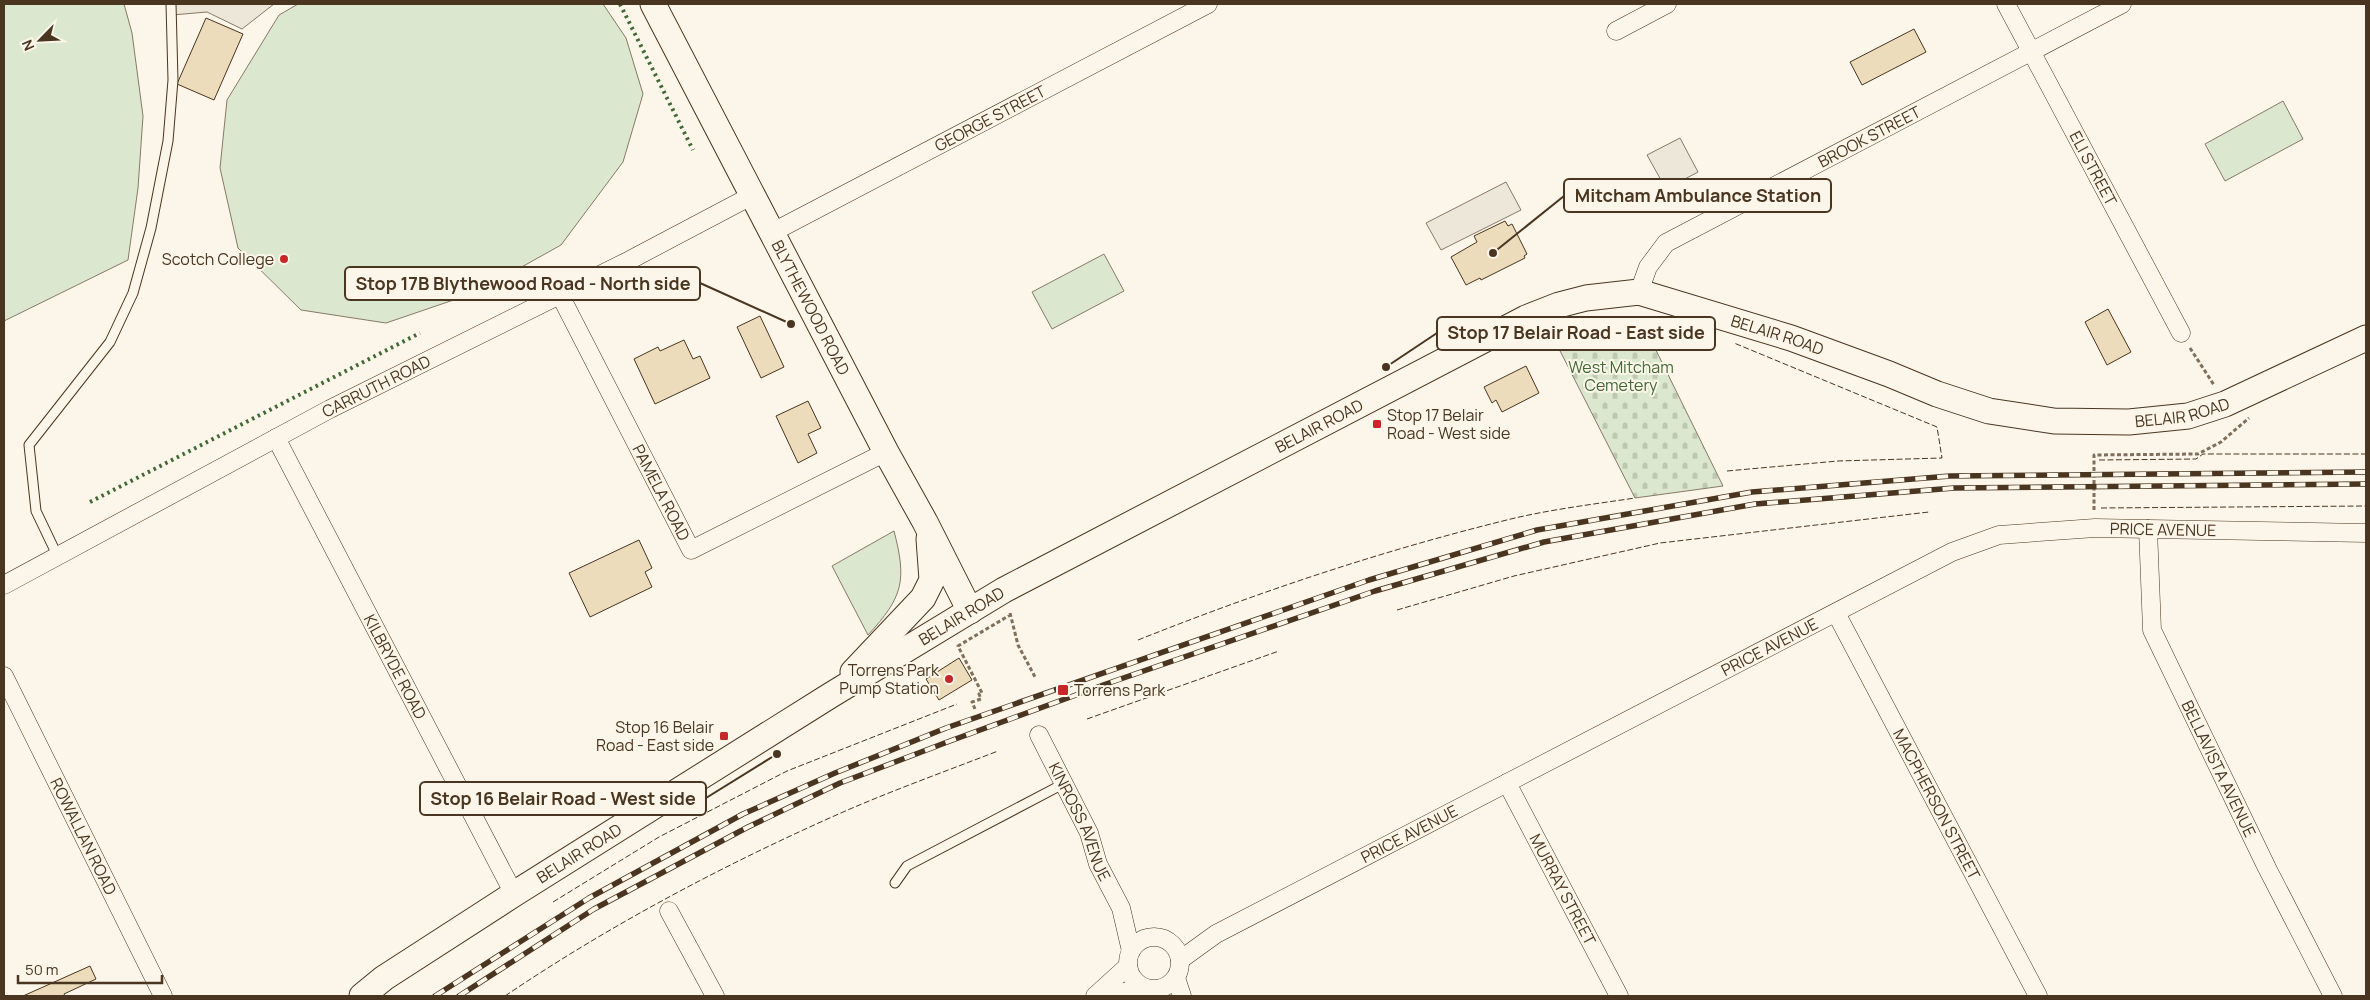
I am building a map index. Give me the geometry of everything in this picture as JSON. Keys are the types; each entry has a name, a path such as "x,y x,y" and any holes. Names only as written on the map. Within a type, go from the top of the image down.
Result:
{"main road":[{"name":"BLYTHEWOOD ROAD","path":"653,4 970,611"},
{"name":"BELAIR ROAD","path":"362,996 384,978 514,894 1004,590 1526,318 1560,304 1586,298 1639,292 1791,338 1890,374 1936,394 1989,411 2054,422 2129,422 2188,416 2225,404 2366,338"},
{"path":"831,696 923,598 932,580 931,552 925,522"}],"street":[{"name":"GEORGE STREET","path":"773,232 1208,4"},
{"path":"1616,31 1667,4"},
{"name":"ELI STREET","path":"2006,4 2181,333"},
{"name":"BROOK STREET","path":"1639,292 1648,267 1666,243 2030,50 2122,4"},
{"name":"CARRUTH ROAD","path":"4,585 330,409 560,295 753,195"},
{"name":"PAMELA ROAD","path":"560,295 691,550 886,452"},
{"name":"KILBRYDE ROAD","path":"276,438 514,894"},
{"name":"PRICE AVENUE","path":"1180,960 1216,934 1836,614 1952,552 1975,542 1999,535 2095,528 2366,533"},
{"name":"BELLAVISTA AVENUE","path":"2148,530 2152,630 2263,859 2333,996"},
{"name":"MACPHERSON STREET","path":"1836,614 2038,996"},
{"name":"ROWALLAN ROAD","path":"4,676 163,996"},
{"name":"KINROSS AVENUE","path":"1039,735 1089,834 1098,864 1120,908 1129,958"},
{"name":"MURRAY STREET","path":"1507,783 1618,996"},
{"name":"KINROSS AVENUE","path":"1120,908 1138,926 1154,936"},
{"path":"669,911 715,996"},
{"name":"PRICE AVENUE","path":"1172,943 1216,934"},
{"path":"1095,996 1129,958 1140,940 1154,936 1165,938 1177,950 1180,960 1170,987"},
{"path":"1129,958 1131,976 1144,988"},
{"path":"1103,996 1144,988 1170,987 1182,996"}],"lane":[{"path":"58,557 36,511 29,445 110,342 133,293 151,228 168,141 173,80 171,4"},
{"path":"895,882 907,866 1065,784"}],"path":[{"path":"2095,528 2094,455 2198,454 2221,442 2251,416 2225,404 2181,333"},
{"path":"1004,590 1018,645 1036,677"},
{"path":"975,709 972,702 981,699 979,694 982,693 958,646 1010,615"}],"green space":[{"path":"4,4 124,4 132,33 143,116 138,188 128,260 4,321"},
{"path":"298,4 603,4 626,38 643,94 623,162 561,245 477,292 386,323 301,310 238,248 220,168 227,100 279,15"},
{"path":"2283,101 2303,139 2225,181 2205,144"},
{"path":"1104,254 1124,291 1052,329 1032,292"},
{"name":"West Mitcham Cemetery","path":"1645,328 1723,486 1635,498 1556,343"},
{"path":"894,531 900,563 901,576 899,588 889,610 868,635 832,566"}],"shaded area":[{"path":"166,4 274,4 242,29 207,12 172,15"},
{"path":"1680,138 1698,172 1666,189 1647,155"},
{"path":"1506,182 1521,210 1441,250 1426,223"}],"building":[{"path":"206,18 243,34 214,100 177,84"},
{"path":"1914,29 1926,52 1862,85 1850,62"},
{"path":"1505,221 1508,226 1512,224 1527,254 1524,256 1525,258 1481,280 1480,278 1466,285 1451,257 1477,242 1474,236"},
{"path":"2108,309 2131,352 2107,365 2085,322"},
{"path":"760,316 784,367 761,378 737,327"},
{"path":"684,340 693,359 700,356 710,378 655,404 634,359 658,347 660,351"},
{"path":"1526,366 1539,393 1502,412 1496,400 1492,403 1484,387"},
{"path":"808,401 821,428 808,434 817,453 798,463 776,416"},
{"path":"639,540 652,568 645,572 652,587 590,617 569,573"},
{"name":"Torrens Park Pump Station","path":"959,658 972,680 939,700 926,679"},
{"path":"90,966 96,979 64,994 65,996 23,996"}],"railway":[{"path":"435,996 589,898 743,814 835,773 946,728 1369,580 1537,530 1752,492 1950,476 2366,472"},
{"path":"459,996 594,909 748,827 840,783 1106,684 1375,591 1544,542 1755,504 1954,488 2366,484"}],"hedge":[{"path":"620,4 693,150"},
{"path":"90,502 420,333"}],"fence":[{"path":"1727,471 1838,461 1942,458 1937,427 1734,343"},
{"path":"2099,460 2196,459 2203,454 2366,454"},
{"path":"1138,640 1278,588 1419,543 1515,518 1635,498"},
{"path":"2101,508 2366,506"},
{"path":"1397,610 1514,576 1660,543 1929,512"},
{"path":"1087,719 1279,651"},
{"path":"553,902 659,837 787,771 957,704"},
{"path":"505,996 630,918 761,850 905,786 998,751"}],"place":[{"name":"Mitcham Ambulance Station","path":"1493,253"},
{"name":"Scotch College","path":"284,259"},
{"name":"Stop 17B Blythewood Road - North side","path":"791,324"},
{"name":"Stop 17 Belair Road - East side","path":"1386,367"},
{"name":"Stop 17 Belair Road - West side","path":"1377,424"},
{"name":"Torrens Park Pump Station","path":"949,679"},
{"name":"Torrens Park","path":"1063,690"},
{"name":"Stop 16 Belair Road - East side","path":"724,736"},
{"name":"Stop 16 Belair Road - West side","path":"777,754"}]}
